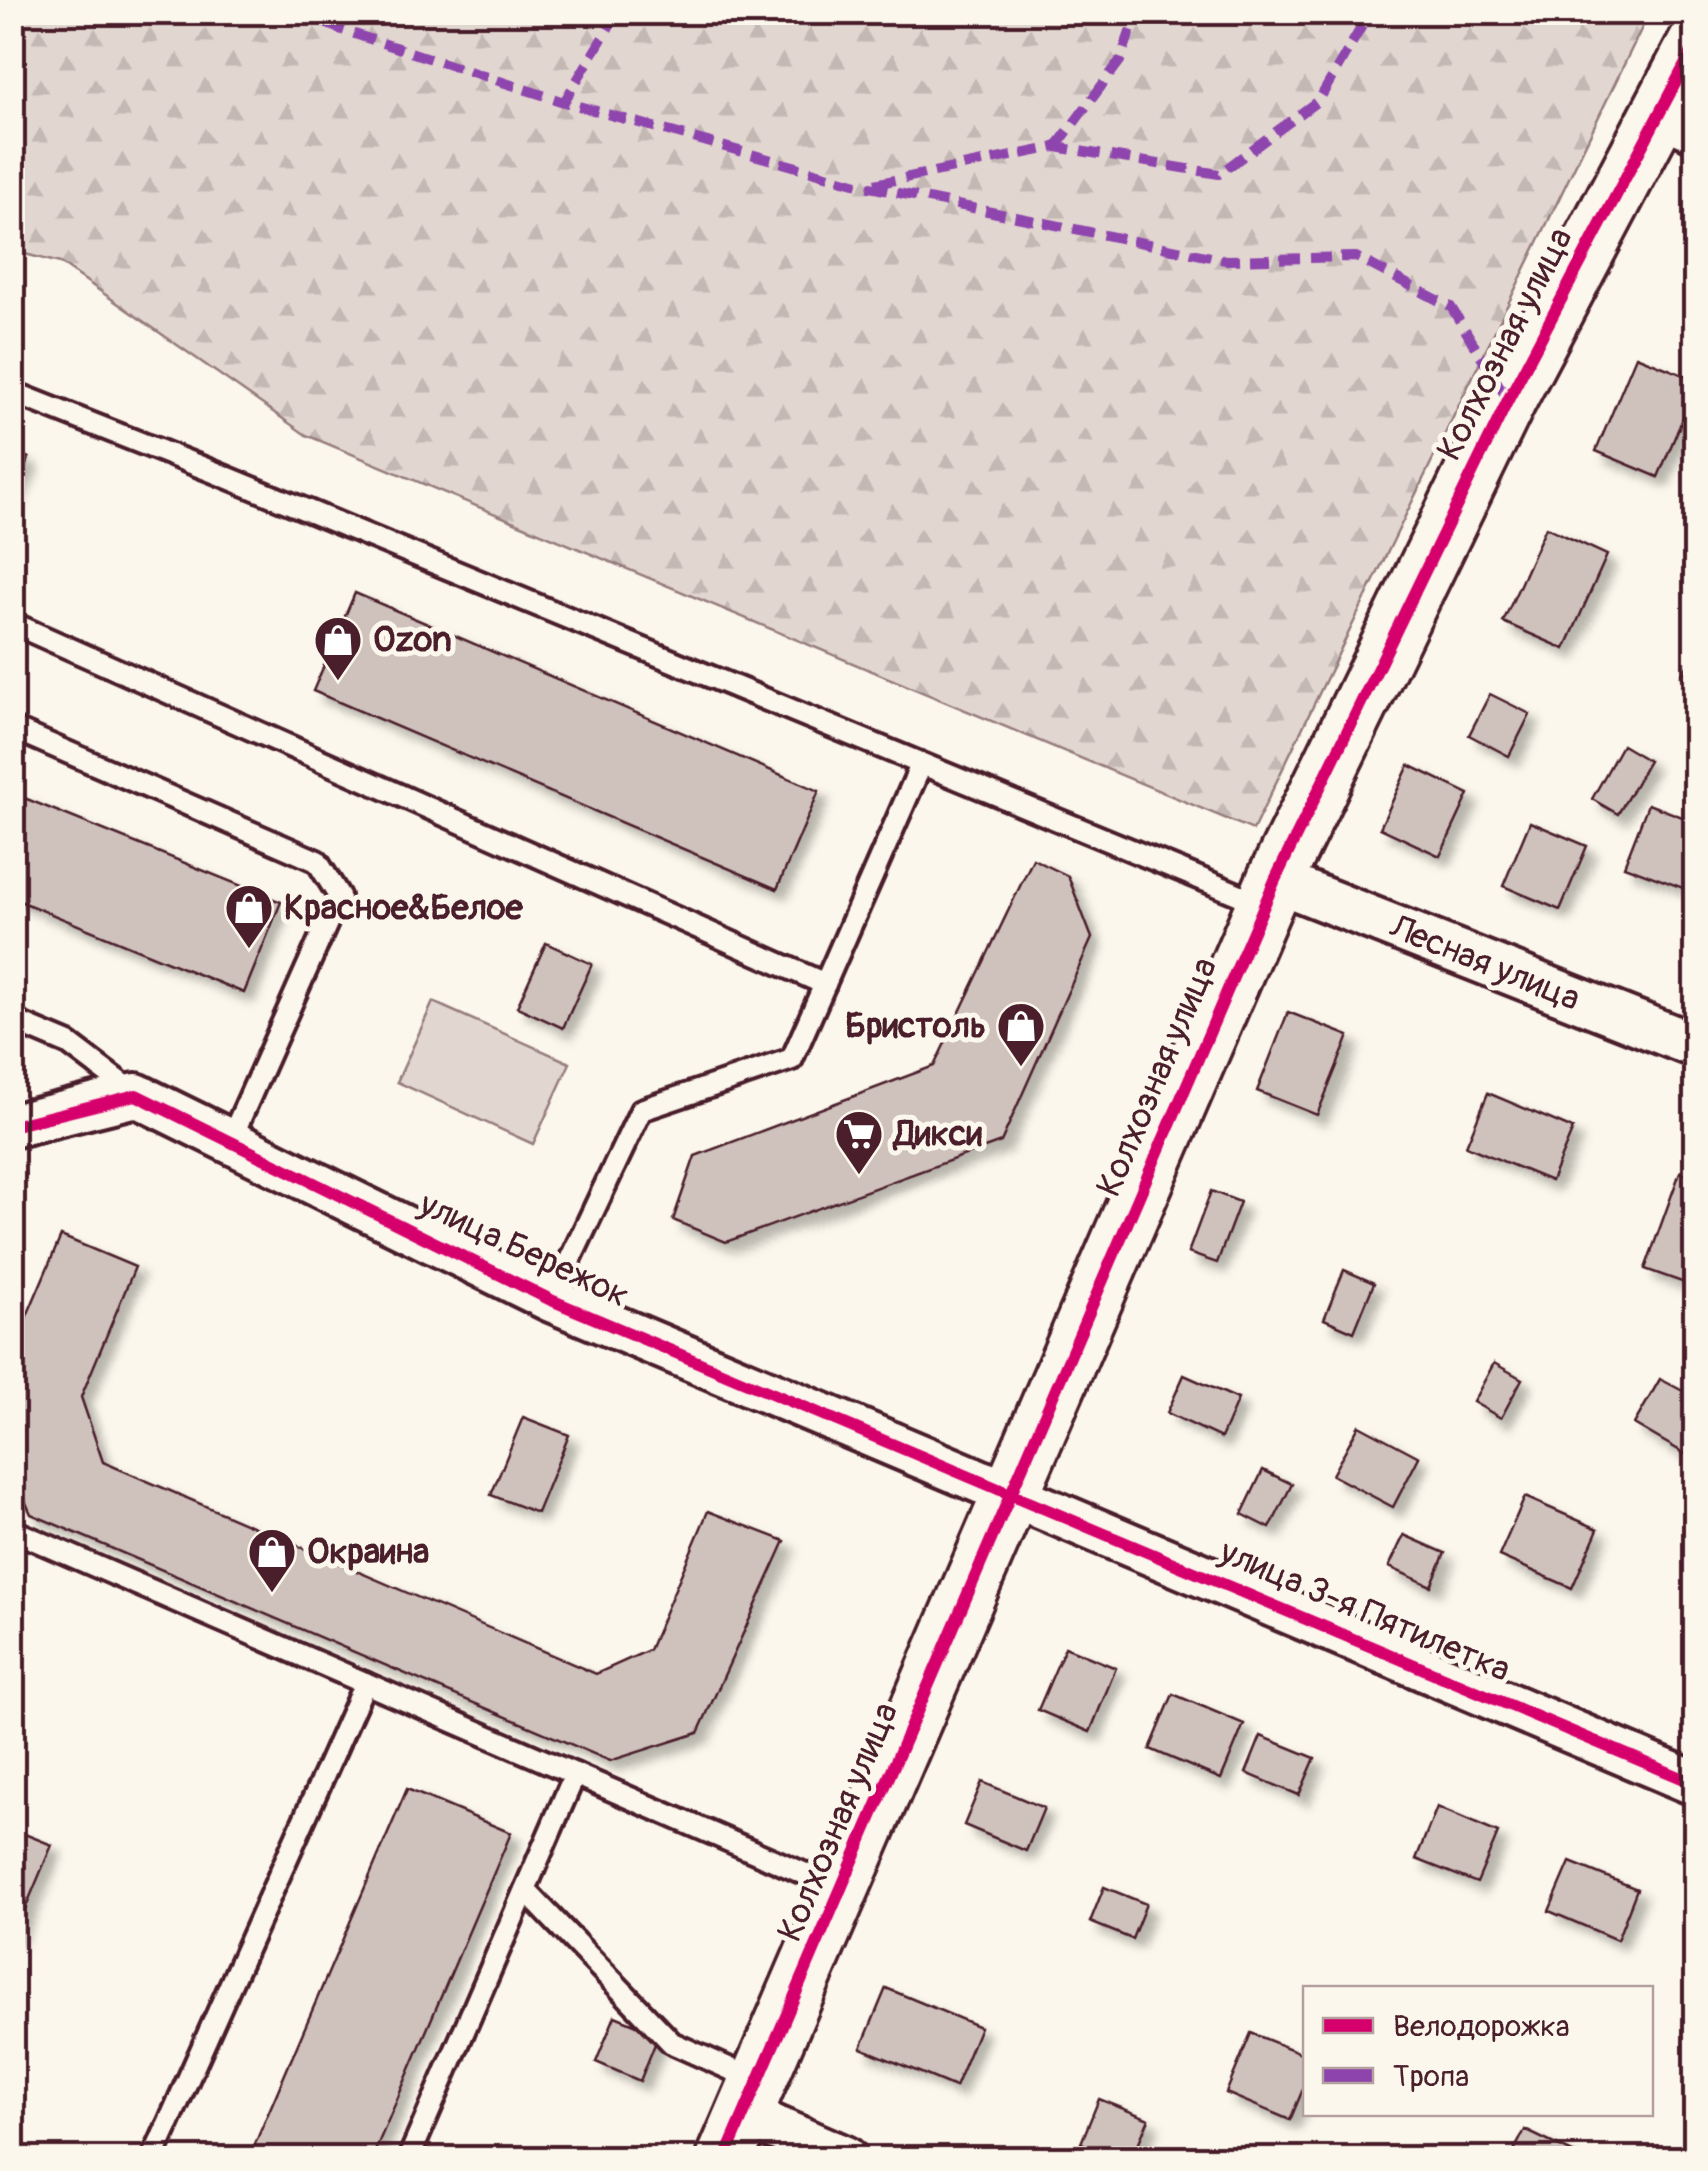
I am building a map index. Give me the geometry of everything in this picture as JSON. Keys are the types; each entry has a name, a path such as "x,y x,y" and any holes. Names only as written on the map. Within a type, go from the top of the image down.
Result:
{"street":[{"name":"Колхозная улица","path":"744,2119 1270,892 1508,400 1675,132 1696,44"},
{"name":"Лесная улица","path":"1270,892 1696,1046"},
{"name":"улица Бережок","path":"136,1095 551,1300 1010,1494"},
{"path":"12,1126 136,1095"},
{"name":"улица 3-я Пятилетка","path":"1010,1494 1696,1784"},
{"path":"744,2119 844,2158"}],"lane":[{"path":"12,392 921,765 1270,892"},
{"path":"12,623 825,984"},
{"path":"12,728 317,862 339,896 230,1142"},
{"path":"551,1300 641,1110 792,1059 921,765"},
{"path":"12,1020 69,1044 136,1095"},
{"path":"12,1530 842,1890"},
{"path":"153,2158 365,1683"},
{"path":"409,2158 575,1774"},
{"path":"524,1890 744,2119"}],"green space":[{"path":"12,13 1649,13 1253,830 306,435 60,263 13,251"},
{"path":"433,1002 570,1063 533,1144 397,1082"}],"building":[{"path":"1636,356 1696,380 1658,477 1596,451"},
{"path":"12,451 29,458 12,496"},
{"path":"1546,527 1607,555 1565,649 1503,622"},
{"path":"355,593 819,791 777,889 313,691"},
{"path":"1696,651 1696,684 1681,676"},
{"path":"1490,694 1530,714 1509,756 1469,735"},
{"path":"1622,745 1649,761 1618,814 1592,799"},
{"path":"1409,765 1469,794 1440,856 1380,828"},
{"path":"12,793 281,902 244,993 12,898"},
{"path":"1648,804 1696,822 1696,855 1683,888 1624,866"},
{"path":"1530,822 1587,846 1560,910 1503,886"},
{"path":"1033,859 1068,876 1092,938 1001,1142 726,1242 673,1220 695,1156 934,1066"},
{"path":"546,943 592,964 563,1028 517,1007"},
{"path":"1288,1012 1349,1036 1317,1115 1257,1091"},
{"path":"1488,1093 1573,1129 1551,1181 1466,1146"},
{"path":"1680,1172 1696,1177 1696,1287 1645,1269"},
{"path":"1211,1191 1240,1202 1217,1263 1188,1253"},
{"path":"61,1236 135,1267 81,1397 103,1462 596,1674 649,1650 708,1511 785,1541 698,1733 610,1761 31,1514 12,1471 12,1351"},
{"path":"1344,1270 1374,1283 1354,1332 1324,1319"},
{"path":"1494,1363 1522,1379 1501,1418 1473,1402"},
{"path":"1184,1375 1238,1399 1221,1438 1167,1413"},
{"path":"1660,1379 1696,1398 1696,1445 1689,1456 1634,1424"},
{"path":"523,1417 569,1435 537,1513 491,1495"},
{"path":"1359,1425 1419,1457 1393,1507 1332,1475"},
{"path":"1263,1470 1292,1484 1270,1528 1242,1514"},
{"path":"1525,1497 1598,1529 1572,1588 1499,1556"},
{"path":"1404,1535 1445,1553 1431,1586 1389,1567"},
{"path":"1065,1647 1116,1668 1090,1732 1038,1710"},
{"path":"1173,1694 1244,1724 1221,1779 1150,1749"},
{"path":"1261,1736 1315,1758 1299,1795 1246,1773"},
{"path":"982,1782 1044,1808 1026,1851 964,1825"},
{"path":"407,1789 511,1833 372,2158 249,2158"},
{"path":"1437,1807 1498,1833 1477,1883 1416,1859"},
{"path":"12,1829 52,1845 12,1940"},
{"path":"1570,1862 1637,1889 1617,1940 1549,1911"},
{"path":"1104,1887 1146,1904 1132,1939 1090,1922"},
{"path":"886,1988 980,2027 955,2087 861,2048"},
{"path":"615,2016 659,2034 640,2081 596,2062"},
{"path":"1251,2033 1303,2054 1303,2089 1290,2120 1226,2093"},
{"path":"1099,2099 1149,2119 1132,2158 1118,2158 1081,2143"},
{"path":"1525,2130 1583,2158 1510,2158"}],"marked path":[{"path":"298,12 564,102"},
{"path":"618,12 564,102 865,186 1226,260 1356,257 1451,307 1508,400"},
{"path":"1056,147 1120,61 1137,12"},
{"path":"875,184 1056,147 1219,174 1319,100 1370,12"}],"cycle path":[{"path":"725,2158 1275,880 1508,400 1696,44"},
{"path":"12,1126 136,1095 551,1300 1696,1784"}],"place":[{"name":"Ozon","path":"338,682"},
{"name":"Красное&Белое","path":"249,950"},
{"name":"Бристоль","path":"1021,1068"},
{"name":"Дикси","path":"859,1176"},
{"name":"Окраина","path":"272,1594"}]}
